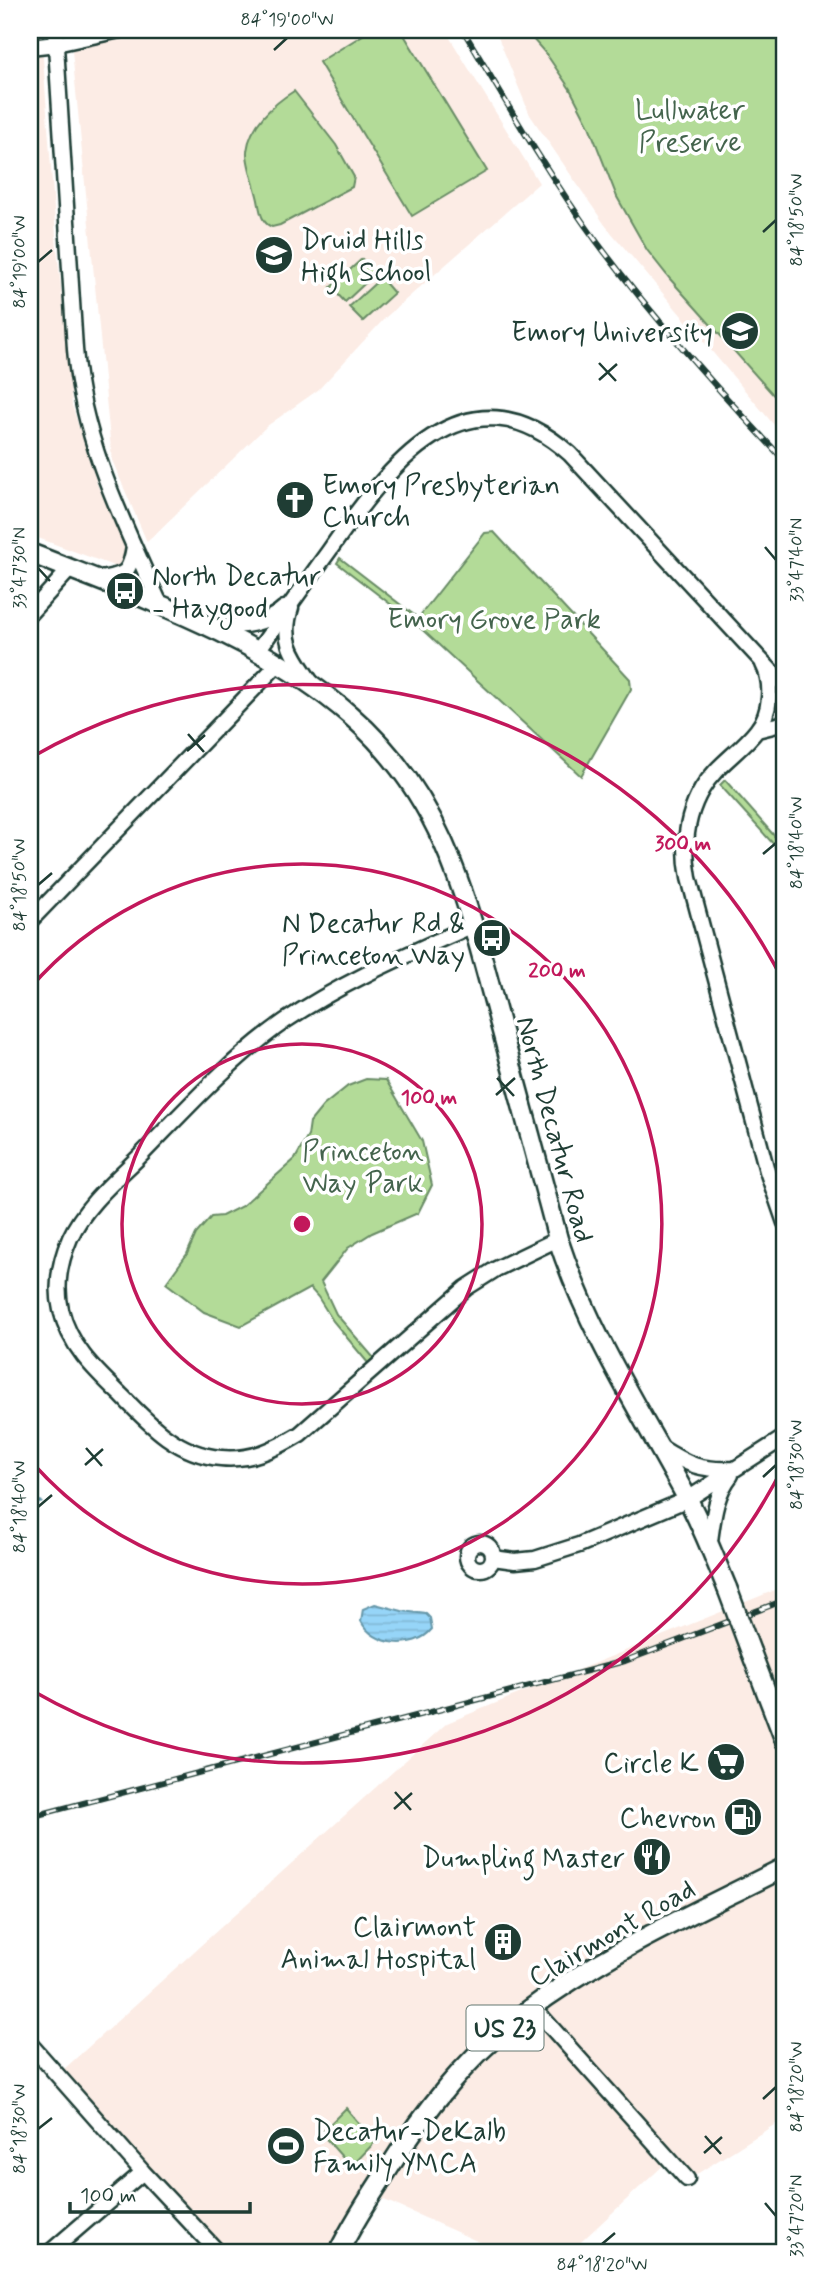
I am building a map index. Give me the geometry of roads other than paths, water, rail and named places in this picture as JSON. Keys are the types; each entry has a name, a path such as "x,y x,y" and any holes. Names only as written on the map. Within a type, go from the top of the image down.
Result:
{"main road":[{"name":"North Decatur Road","path":"30,553 160,604 209,627 316,688 349,714 387,752 426,806 457,872 558,1239 573,1283 595,1331 688,1499 727,1588 785,1741"},
{"name":"Clairmont Road","path":"338,2253 363,2208 419,2122 450,2082 488,2043 533,2007 634,1943 785,1867"}],"street":[{"path":"30,47 55,37 120,30"},
{"path":"55,37 76,370 89,431 134,547 160,604"},
{"path":"257,652 365,501 397,464 442,429 479,419 509,421 541,432 570,454 785,686"},
{"path":"97,580 123,574 131,566 134,547"},
{"path":"30,613 70,569"},
{"path":"209,627 256,623 279,613 293,600"},
{"path":"293,600 287,619 291,653 316,688"},
{"path":"759,656 765,668 769,690 766,713 757,730 726,760 701,790 688,826 686,853 689,878 767,1171 785,1223"},
{"path":"30,921 278,664"},
{"path":"757,730 785,723"},
{"path":"473,925 325,995 266,1035 219,1076 106,1191 77,1225 70,1238 59,1275 61,1308 69,1335 81,1354 155,1429 175,1443 203,1455 222,1458 249,1457 272,1451 300,1434 466,1288 496,1269 558,1239"},
{"path":"493,1558 525,1560 560,1553 688,1499 785,1437"},
{"path":"658,1446 694,1467 736,1469"},
{"path":"709,1548 716,1502 724,1484 736,1469"},
{"path":"533,2007 687,2179"},
{"path":"30,2044 219,2253"},
{"path":"49,2253 144,2172"}],"water":[{"path":"375,1604 426,1614 430,1618 432,1629 415,1641 394,1643 384,1640 375,1636 361,1621 363,1609"}],"waterway":[{"path":"30,1502 41,1502"}],"railway":[{"path":"463,30 544,164 597,242 688,354 785,461"},
{"path":"30,1817 625,1661 785,1600"}],"place":[{"name":"Druid Hills High School","path":"274,255"},
{"name":"Emory University","path":"740,331"},
{"name":"Emory Presbyterian Church","path":"295,500"},
{"name":"North Decatur - Haygood","path":"125,591"},
{"name":"N Decatur Rd & Princeton Way","path":"492,938"},
{"name":"Circle K","path":"726,1762"},
{"name":"Chevron","path":"743,1817"},
{"name":"Dumpling Master","path":"652,1857"},
{"name":"Clairmont Animal Hospital","path":"503,1942"},
{"name":"Decatur-DeKalb Family YMCA","path":"286,2146"}],"park label":[{"name":"Lullwater Preserve","path":"690,125"},
{"name":"Emory Grove Park","path":"494,618"},
{"name":"Princeton Way Park","path":"363,1166"}]}
